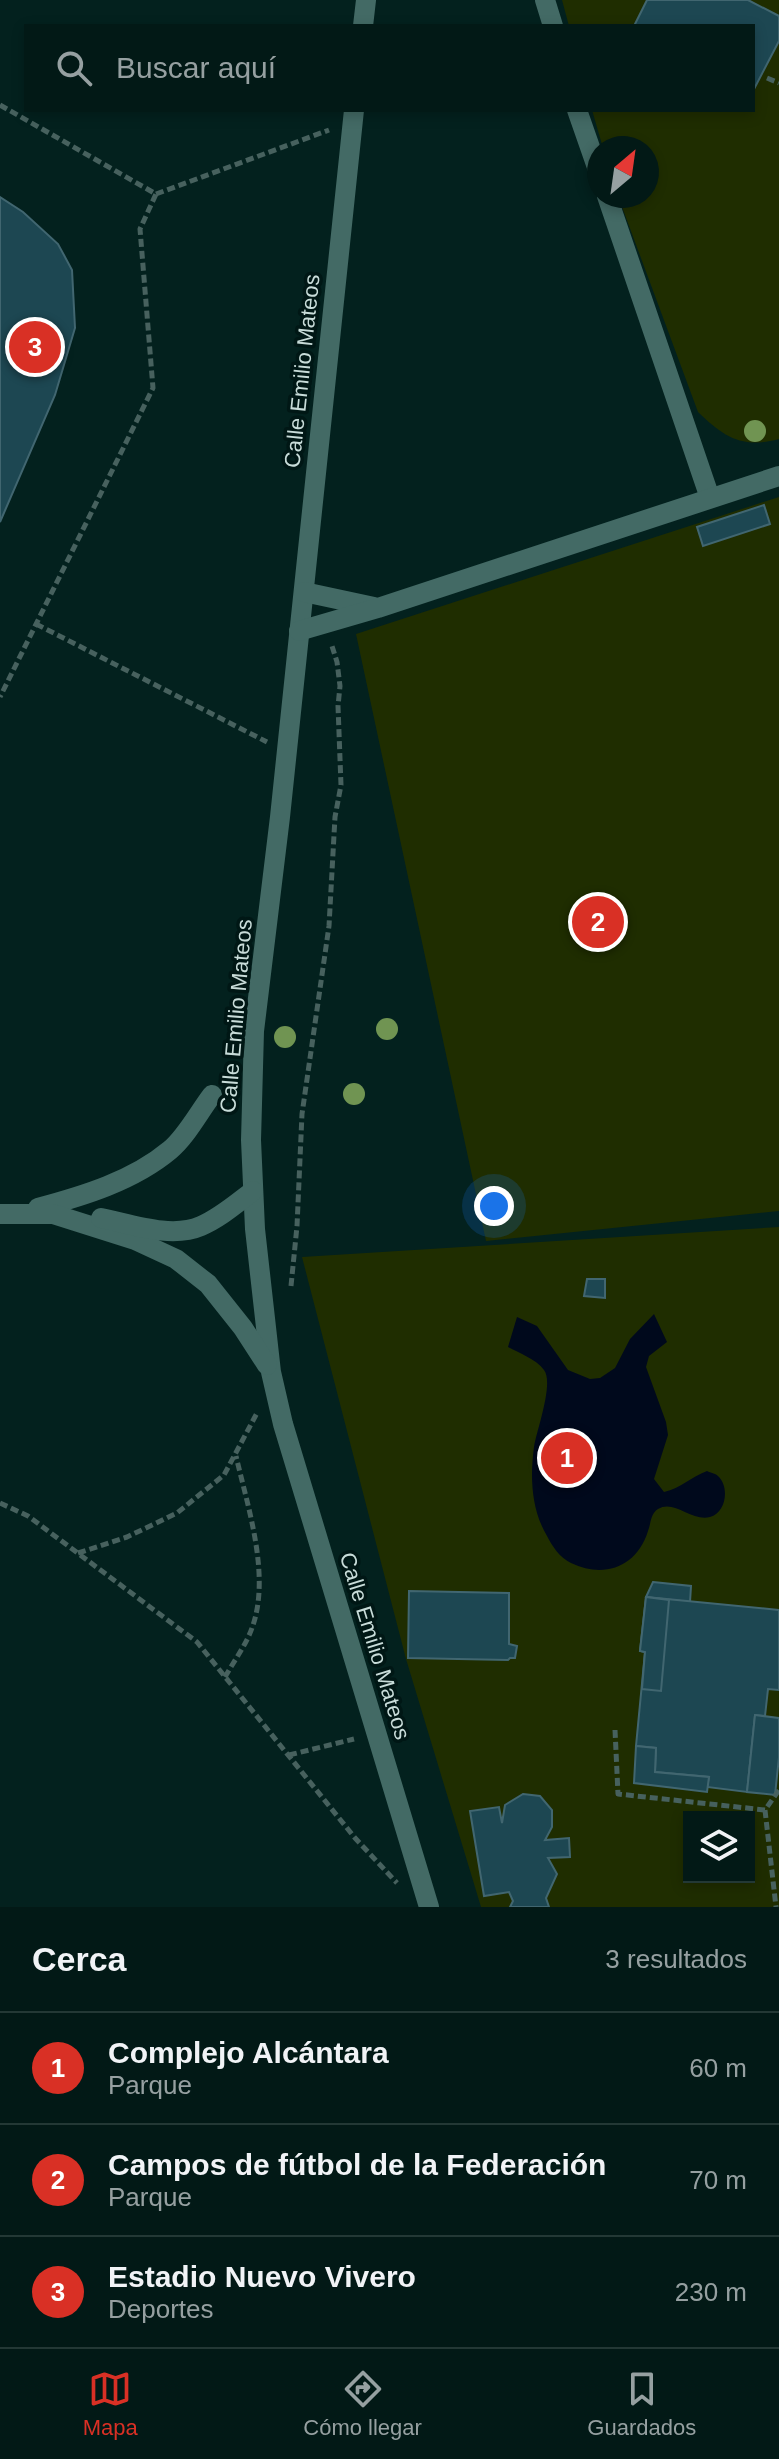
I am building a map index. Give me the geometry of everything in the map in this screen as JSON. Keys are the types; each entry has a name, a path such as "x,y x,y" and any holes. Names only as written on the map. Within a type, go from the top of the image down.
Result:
{"street":[{"path":"363,24 366,0"},
{"path":"545,0 552,24"},
{"path":"578,112 587,139"},
{"name":"Calle Emilio Mateos","path":"353,116 304,592 254,1031 253,1191 271,1372 283,1424 429,1907"},
{"path":"611,208 710,498"},
{"path":"299,631 779,476"},
{"path":"304,592 378,608"},
{"path":"22,1212 68,1200 138,1172 172,1149 212,1095"},
{"path":"0,1214 75,1213 184,1231 210,1221 253,1191"},
{"path":"53,1214 135,1240 192,1270 208,1284 243,1328 271,1372"}],"path":[{"path":"767,78 779,83"},
{"path":"0,105 156,194"},
{"path":"0,697 153,388 140,229 156,194 353,116"},
{"path":"291,1286 303,1100 329,926 335,817 341,785 340,686 329,621"},
{"path":"36,624 286,752"},
{"path":"77,1553 127,1537 177,1513 224,1475 258,1410"},
{"path":"225,1677 252,1627 260,1576 236,1455"},
{"path":"0,1503 28,1516 197,1642 355,1838 398,1884"},
{"path":"615,1730 618,1794 765,1810"},
{"path":"289,1755 377,1734"},
{"path":"776,1907 765,1810 779,1790"}],"green space":[{"path":"562,0 779,0 779,439 754,443 734,439 698,412 622,208 659,208 659,136 600,136 593,112 755,112 755,24 568,24"},
{"path":"779,497 779,1211 486,1241 356,634"},
{"path":"779,1227 779,1907 481,1907 406,1659 302,1257"}],"water":[{"path":"654,1314 667,1342 649,1356 646,1367 668,1435 654,1479 664,1492 707,1471 722,1481 725,1493 723,1505 715,1515 703,1518 677,1508 658,1509 652,1516 643,1543 628,1561 607,1569 583,1568 567,1561 554,1548 535,1504 532,1481 534,1447 546,1395 547,1376 537,1363 508,1347 517,1317 537,1326 568,1370 590,1379 600,1378 615,1368 630,1339"}],"building":[{"path":"647,0 748,0 779,16 779,41 755,87 755,24 635,24"},
{"path":"0,197 23,212 58,244 72,270 75,328 55,395 0,522"},
{"path":"764,505 770,524 703,546 697,527"},
{"path":"587,1279 605,1279 605,1298 584,1296"},
{"path":"653,1582 691,1586 690,1602 646,1597"},
{"path":"409,1591 509,1593 509,1644 517,1646 515,1658 408,1658"},
{"path":"646,1597 779,1610 779,1690 768,1689 765,1716 755,1715 747,1792 707,1787 709,1777 655,1772 656,1748 636,1746 645,1652 640,1651"},
{"path":"646,1597 669,1600 661,1691 642,1689 645,1652 640,1651"},
{"path":"755,1715 779,1718 775,1795 747,1792"},
{"path":"636,1746 656,1748 655,1772 709,1777 707,1792 634,1783"},
{"path":"523,1794 540,1796 552,1810 552,1827 545,1840 569,1838 570,1857 548,1858 557,1874 546,1898 549,1907 510,1907 513,1901 509,1892 484,1896 470,1811 499,1807 502,1823 505,1805"}],"place":[{"name":"Estadio Nuevo Vivero","path":"35,347"},
{"name":"Campos de fútbol de la Federación","path":"598,922"},
{"name":"Complejo Alcántara","path":"567,1458"}]}
